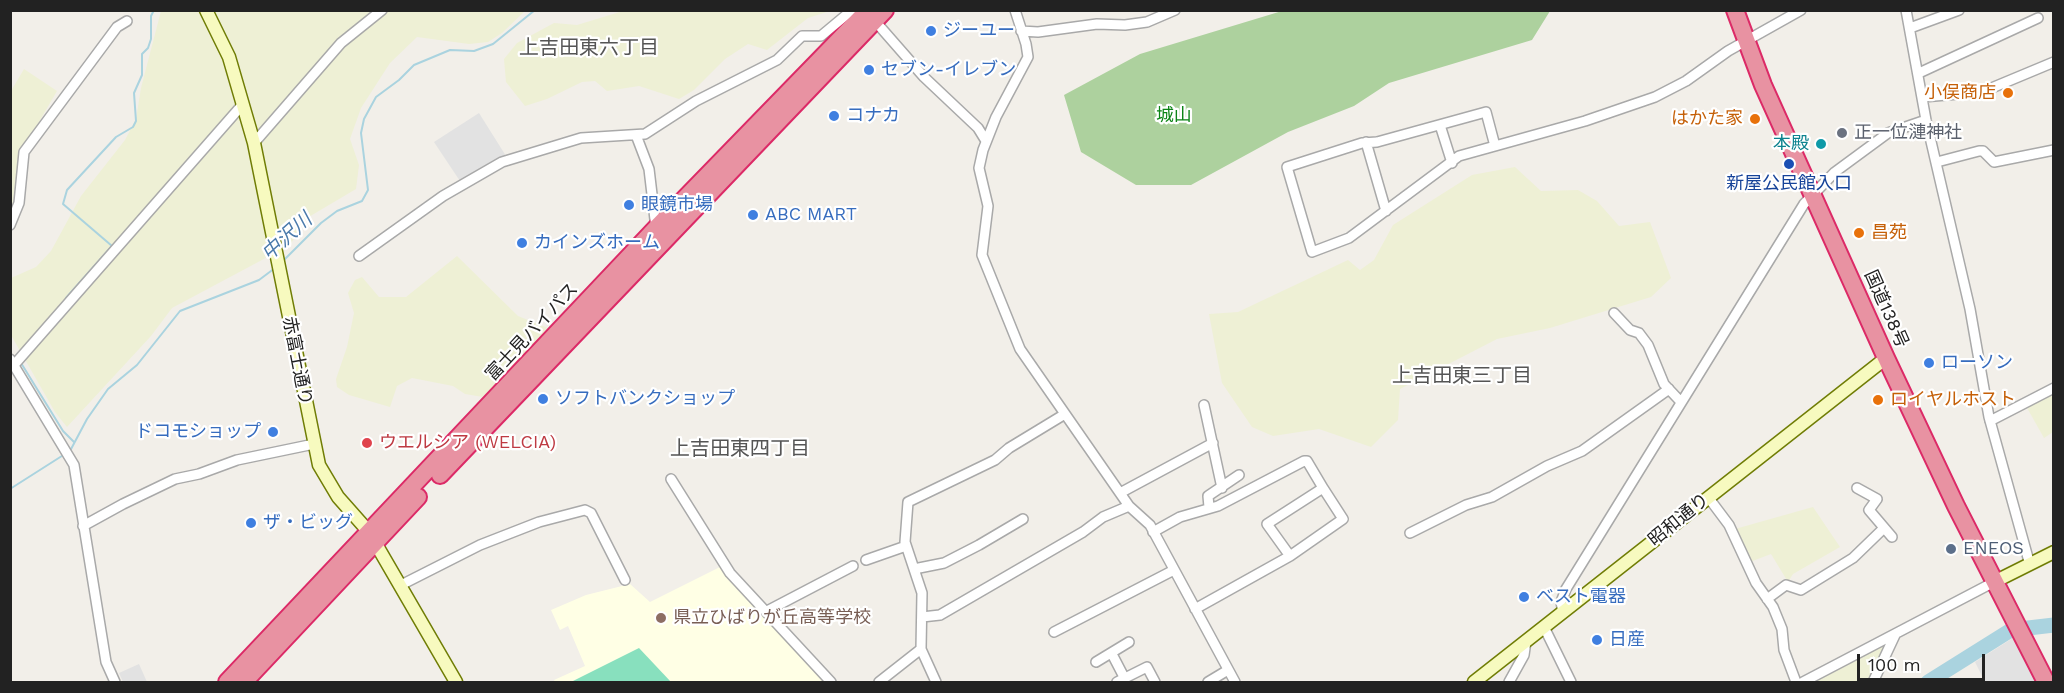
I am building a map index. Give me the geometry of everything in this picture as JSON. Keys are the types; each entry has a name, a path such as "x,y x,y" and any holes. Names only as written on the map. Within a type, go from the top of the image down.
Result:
{"highway":[{"name":"国道138号","path":"1735,10 1744,41 1886,358 1956,506 2046,682"},
{"name":"富士見バイパス","path":"244,682 372,538 656,228 872,15"},
{"name":"富士見バイパス","path":"227,682 372,538 872,15"}],"street":[{"name":"赤富士通り","path":"206,10 229,57 254,143 319,465 330,485 372,538 456,682"},
{"path":"254,143 341,43 382,10"},
{"path":"1015,10 1028,57 986,141 979,168 988,206 982,255 1020,349 1129,507 1153,532 1235,682"},
{"path":"1021,31 1038,32 1097,24 1125,26 1147,22 1175,10"},
{"path":"1496,146 1486,112 1365,142 1287,167 1312,252 1349,238 1459,156 1585,122 1655,97 1686,81 1744,41 1801,10"},
{"path":"1906,10 1926,120 1970,309 1990,421 2030,565"},
{"path":"1910,28 1959,10"},
{"path":"359,256 443,196 502,162 581,138 636,135 651,131 696,101 777,60 802,36 821,36 851,11 872,15 924,77 978,128 986,141"},
{"path":"1919,73 2038,18"},
{"path":"10,225 19,203 24,152 117,27 127,21"},
{"path":"1923,98 1982,92 2054,62"},
{"path":"115,682 106,662 74,465 12,362 243,104"},
{"path":"1563,613 1561,602 1566,589 1804,204 1835,172 1888,133 1926,120"},
{"path":"1440,124 1452,163"},
{"path":"636,135 649,169 656,228"},
{"path":"1365,142 1386,212"},
{"path":"1937,162 1979,151 1983,151 1994,162 2054,150"},
{"path":"1614,313 1630,330 1639,333 1648,345 1664,384 1681,402"},
{"name":"昭和通り","path":"1474,682 1886,358"},
{"path":"1990,421 2054,388"},
{"path":"1410,533 1466,505 1492,497 1547,466 1582,452 1669,389"},
{"path":"1204,405 1222,488"},
{"path":"936,682 921,649 922,593 906,546 905,525 908,502 995,460 1009,448 1065,414"},
{"path":"83,526 175,479 199,474 237,460 314,444"},
{"path":"1120,493 1213,444"},
{"path":"1153,532 1171,522 1209,507 1218,506 1304,461 1307,461 1343,519 1290,555 1195,609"},
{"path":"1209,507 1208,496 1239,475"},
{"path":"671,479 730,573 831,682"},
{"path":"1290,555 1267,524 1323,488"},
{"path":"1857,488 1877,499 1869,510 1893,537"},
{"path":"1708,497 1729,525 1756,582 1782,629 1784,650 1796,682"},
{"path":"922,617 940,615 1083,532 1103,517 1129,507"},
{"path":"401,585 480,545 539,522 585,510 591,513 625,580"},
{"path":"914,569 944,563 1023,519"},
{"path":"1767,599 1786,585 1801,590 1853,558 1884,528"},
{"path":"866,560 906,546"},
{"path":"1803,682 2054,552"},
{"path":"767,611 853,566"},
{"path":"1054,632 1174,570"},
{"path":"1544,627 1572,682"},
{"path":"1873,682 1895,635"},
{"path":"1509,682 1524,655 1526,641"},
{"path":"1096,662 1130,642"},
{"path":"879,682 921,649"},
{"path":"1112,654 1121,681 1147,667 1155,682"},
{"path":"1208,682 1228,670"}],"shaded area":[{"path":"161,11 525,11 502,33 488,42 469,44 417,37 390,63 361,108 350,139 359,165 356,189 307,218 290,245 172,308 151,336 67,427 55,412 11,335 11,278 36,267 51,251 81,196 125,140 136,119 141,88"},
{"path":"623,11 830,11 808,18 767,50 748,44 725,59 694,90 679,99 639,86 607,91 595,81 582,82 547,99 525,106 506,82 504,59 517,43 554,23 577,25"},
{"path":"24,69 57,91 18,158 11,217 11,91"},
{"path":"479,113 506,156 462,184 434,142"},
{"path":"1515,167 1541,191 1578,190 1597,201 1619,226 1650,222 1671,278 1651,297 1550,328 1497,339 1400,389 1398,420 1371,447 1319,429 1273,436 1252,427 1222,383 1209,314 1238,312 1348,260 1360,270 1374,260 1393,225 1472,175"},
{"path":"457,256 518,316 548,328 539,340 483,397 465,394 453,386 412,378 397,386 390,407 349,395 337,387 336,379 347,347 354,313 348,293 355,280 362,277 379,297 406,297"},
{"path":"2053,392 2053,432 2044,438 2026,406"},
{"path":"1813,507 1840,547 1793,574 1788,582 1771,554 1750,562 1735,529"},
{"name":"県立ひばりが丘高等学校","path":"720,567 825,682 555,682 554,680 585,666 568,626 560,630 551,610 586,595 630,584 650,602"},
{"path":"2013,638 2038,682 1985,682 1975,662"},
{"path":"1885,645 1869,682 1811,682 1860,656"},
{"path":"139,664 147,682 123,682 119,673"}],"green space":[{"name":"城山","path":"1282,11 1550,11 1532,40 1389,83 1354,106 1288,132 1191,185 1136,185 1081,152 1064,95 1140,54"},
{"path":"639,648 671,682 571,682"}],"waterway":[{"name":"中沢川","path":"66,298 112,246 63,204 67,190 116,137 133,127 136,121 134,93 142,75 142,54 148,48 151,39 151,16 154,10"},
{"name":"中沢川","path":"282,262 321,223 337,211 362,201 368,190 361,133 364,119 376,97 399,80 414,65 450,50 474,51 493,44 535,10"},
{"name":"中沢川","path":"70,451 87,419 108,389 137,365 180,311 259,280 275,268"},
{"name":"中沢川","path":"21,363 63,431 74,442"},
{"name":"中沢川","path":"10,489 65,454"},
{"path":"1928,682 2011,630 2054,625"}],"place":[{"name":"ジーユー","path":"931,31"},
{"name":"セブン-イレブン","path":"869,70"},
{"name":"小俣商店","path":"2008,93"},
{"name":"コナカ","path":"834,116"},
{"name":"はかた家","path":"1755,119"},
{"name":"正一位漣神社","path":"1842,133"},
{"name":"本殿","path":"1821,144"},
{"name":"新屋公民館入口","path":"1789,164"},
{"name":"眼鏡市場","path":"629,205"},
{"name":"ABC MART","path":"753,215"},
{"name":"昌苑","path":"1859,233"},
{"name":"カインズホーム","path":"522,243"},
{"name":"ローソン","path":"1929,363"},
{"name":"ソフトバンクショップ","path":"543,399"},
{"name":"ロイヤルホスト","path":"1878,400"},
{"name":"ドコモショップ","path":"273,432"},
{"name":"ウエルシア (WELCIA)","path":"367,443"},
{"name":"ザ・ビッグ","path":"251,523"},
{"name":"ENEOS","path":"1951,549"},
{"name":"ベスト電器","path":"1524,597"},
{"name":"県立ひばりが丘高等学校","path":"661,618"},
{"name":"日産","path":"1597,640"}],"district":[{"name":"上吉田東六丁目","path":"589,48"},
{"name":"上吉田東三丁目","path":"1462,376"},
{"name":"上吉田東四丁目","path":"740,449"}]}
